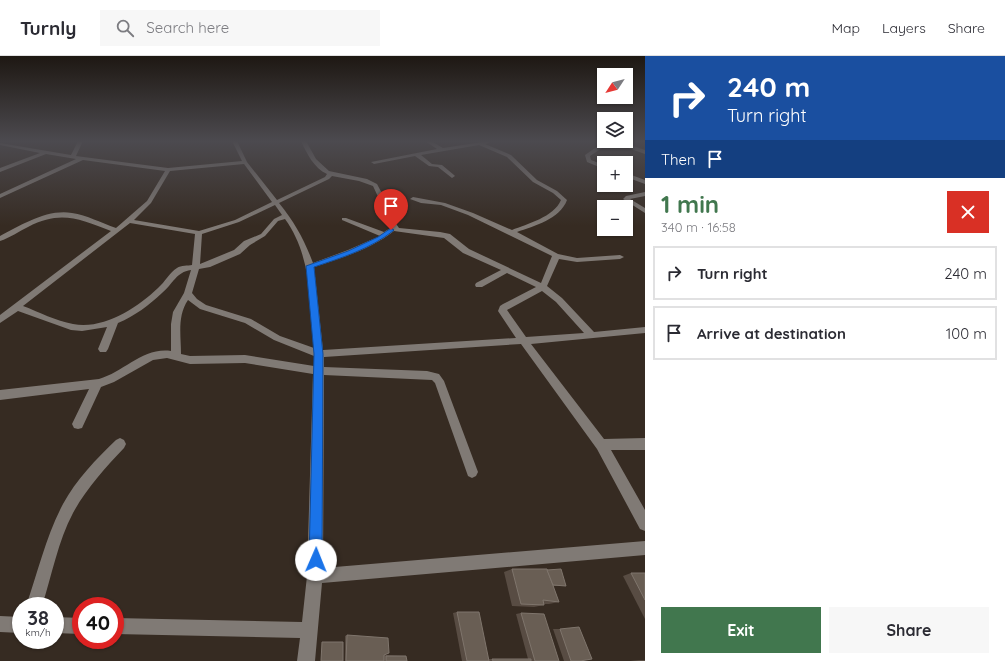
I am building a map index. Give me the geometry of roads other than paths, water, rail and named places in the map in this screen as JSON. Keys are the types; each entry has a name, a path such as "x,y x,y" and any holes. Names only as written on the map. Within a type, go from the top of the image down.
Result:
{"street":[{"path":"0,196 58,169"},
{"path":"163,169 175,169"},
{"path":"251,169 286,216 302,242 310,266 319,354 315,576 308,630 306,661"},
{"path":"324,169 330,174 355,177 375,185 383,201 384,211 396,228"},
{"path":"444,169 452,176"},
{"path":"512,232 552,215 565,202 560,196 535,181 523,169"},
{"path":"0,320 115,230 129,221 149,202 168,170"},
{"path":"129,221 199,233 237,220 327,178 330,174"},
{"path":"633,178 645,182"},
{"path":"645,194 628,197 626,199 645,211"},
{"path":"413,199 425,203 443,204 512,232 556,256 577,260 620,257"},
{"path":"0,239 43,218 60,214 80,217 115,230"},
{"path":"17,307 71,327 93,326 114,321 127,316 161,290 180,269 207,265 237,252 247,243 263,235 276,220 286,216"},
{"path":"344,219 384,235"},
{"path":"310,266 351,252 396,228 440,234 447,236 466,251 543,287 559,300 592,335"},
{"path":"176,355 178,314 180,306 188,294 196,266 199,233"},
{"path":"556,256 543,287 503,308 502,311 601,445 645,524"},
{"path":"479,285 508,270"},
{"path":"188,294 194,301 203,307 248,321 277,338 319,354 524,341 645,330"},
{"path":"103,349 114,321"},
{"path":"0,395 97,384 145,360 165,354 176,355 181,359 190,360 245,359 318,371 427,374 435,377 439,381 472,472"},
{"path":"78,424 97,384"},
{"path":"37,597 68,508 97,468 120,444"},
{"path":"601,445 645,444"},
{"path":"315,576 645,548"},
{"path":"0,624 12,625"},
{"path":"124,626 308,630"}]}
